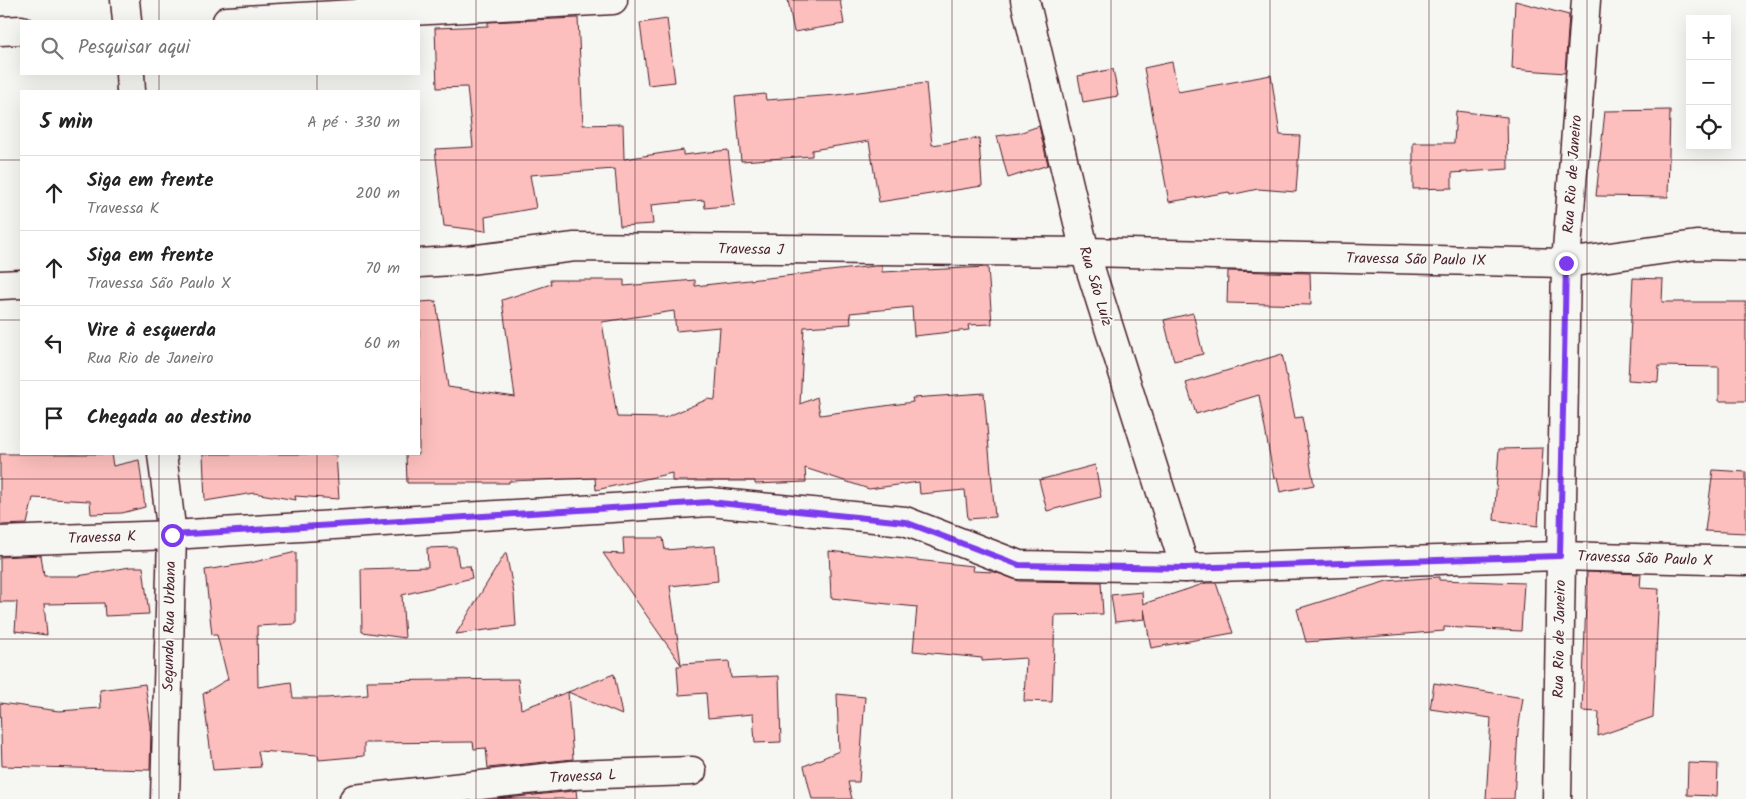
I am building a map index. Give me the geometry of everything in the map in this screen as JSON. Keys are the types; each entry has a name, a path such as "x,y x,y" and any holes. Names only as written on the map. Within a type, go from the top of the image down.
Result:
{"street":[{"path":"125,0 126,20"},
{"path":"245,20 613,0"},
{"name":"Rua São Luíz","path":"1025,0 1085,252 1185,568"},
{"name":"Rua Rio de Janeiro","path":"1557,799 1566,263 1586,0"},
{"path":"0,31 20,30"},
{"path":"130,75 131,90"},
{"name":"Travessa São Paulo IX","path":"1085,252 1566,263 1696,245 1746,246"},
{"name":"Travessa J","path":"420,263 469,260 575,247 1085,252"},
{"path":"0,284 20,284"},
{"name":"Segunda Rua Urbana","path":"162,455 172,535 165,799"},
{"name":"Travessa K","path":"0,541 172,535 710,502 905,522 1019,565 1185,568"},
{"name":"Travessa São Paulo X","path":"1185,568 1560,556 1746,561"},
{"name":"Travessa L","path":"354,799 572,775 692,771"}],"building":[{"path":"788,0 840,0 844,24 794,32"},
{"path":"1515,1 1569,15 1565,73 1512,69"},
{"path":"578,18 583,125 623,124 624,159 683,150 683,155 728,150 735,205 705,208 704,200 651,205 653,224 620,226 615,169 530,175 536,208 485,217 486,231 444,226 435,149 473,147 467,87 437,88 435,28 488,26 488,22"},
{"path":"667,19 675,82 648,85 640,23"},
{"path":"1172,62 1178,92 1271,75 1280,135 1300,136 1296,192 1258,189 1230,195 1229,192 1169,202 1144,68"},
{"path":"1113,69 1118,96 1083,102 1078,76"},
{"path":"926,83 932,145 979,138 982,186 879,202 869,141 812,150 812,156 741,161 735,97 765,94 766,100 837,95"},
{"path":"1670,110 1668,197 1596,196 1605,111"},
{"path":"1456,111 1507,117 1508,169 1452,173 1452,188 1413,189 1413,143 1454,143"},
{"path":"1039,126 1048,165 1008,178 997,136 1019,133"},
{"path":"875,266 882,266 882,272 988,267 992,324 968,325 969,330 914,336 912,307 850,313 851,324 804,327 800,404 817,397 820,415 913,402 912,398 984,393 995,517 968,519 965,490 920,494 919,482 869,489 805,468 806,482 755,484 755,481 672,481 672,473 596,490 595,478 509,481 509,483 407,483 406,455 420,455 420,302 436,301 448,387 515,397 502,300 551,284 550,280 624,280 624,286 695,280 695,286","holes":["674,311 676,331 720,327 715,400 708,399 664,418 617,417 602,322"]},
{"path":"1228,271 1310,273 1311,305 1227,303"},
{"path":"1633,278 1663,279 1662,302 1746,302 1746,401 1719,401 1719,367 1659,366 1658,382 1628,380"},
{"path":"1193,313 1203,354 1174,361 1164,320"},
{"path":"1282,354 1295,418 1302,417 1314,485 1280,492 1277,477 1274,479 1259,395 1196,414 1186,383"},
{"path":"1543,448 1538,526 1494,520 1499,449"},
{"path":"0,454 111,455 113,466 139,460 145,507 122,513 91,514 90,501 33,498 27,524 0,525"},
{"path":"203,455 336,455 339,499 295,496 296,500 254,493 205,501"},
{"path":"1095,465 1101,497 1047,511 1039,480"},
{"path":"1713,470 1746,472 1746,533 1705,531"},
{"path":"623,538 663,538 665,550 715,546 718,581 670,586 681,664 729,661 731,678 779,676 781,742 755,743 753,714 708,718 706,693 679,695 677,666 682,666 603,553 624,554"},
{"path":"456,547 459,566 470,566 472,578 402,595 405,638 362,632 361,569 428,567 427,548"},
{"path":"829,551 973,566 972,571 995,572 1019,581 1101,582 1103,614 1055,615 1052,702 1024,701 1026,658 982,661 982,658 913,651 917,607 831,598"},
{"path":"296,552 296,624 257,626 258,687 291,682 293,698 326,698 368,695 367,681 518,679 521,709 568,692 573,759 488,768 486,748 474,749 473,742 364,743 364,756 319,760 318,755 258,751 261,767 213,770 203,694 228,679 217,635 212,635 205,570 250,563"},
{"path":"506,552 514,594 516,626 456,634"},
{"path":"41,555 44,576 78,576 130,567 143,567 149,614 105,616 104,603 44,604 47,635 15,631 17,602 0,602 0,557"},
{"path":"1587,572 1641,574 1640,588 1659,589 1653,717 1598,736 1599,712 1582,711"},
{"path":"1439,577 1439,580 1524,583 1521,631 1444,627 1444,631 1306,642 1297,609 1387,581"},
{"path":"1206,583 1216,583 1233,633 1151,648 1144,609 1145,619 1115,622 1111,595 1142,592 1143,604"},
{"path":"614,674 622,715 568,692"},
{"path":"1434,683 1523,698 1518,731 1514,799 1486,799 1491,718 1430,709"},
{"path":"145,684 151,726 150,770 2,766 0,703 59,711 101,708 100,690"},
{"path":"837,694 865,697 859,782 848,782 852,799 812,799 804,766 839,751"},
{"path":"1688,763 1718,764 1717,796 1687,795"},
{"path":"576,790 577,799 497,799 573,791"}],"route":[{"path":"172,535 710,502 905,522 1019,565 1185,568 1560,556 1566,263"}]}
